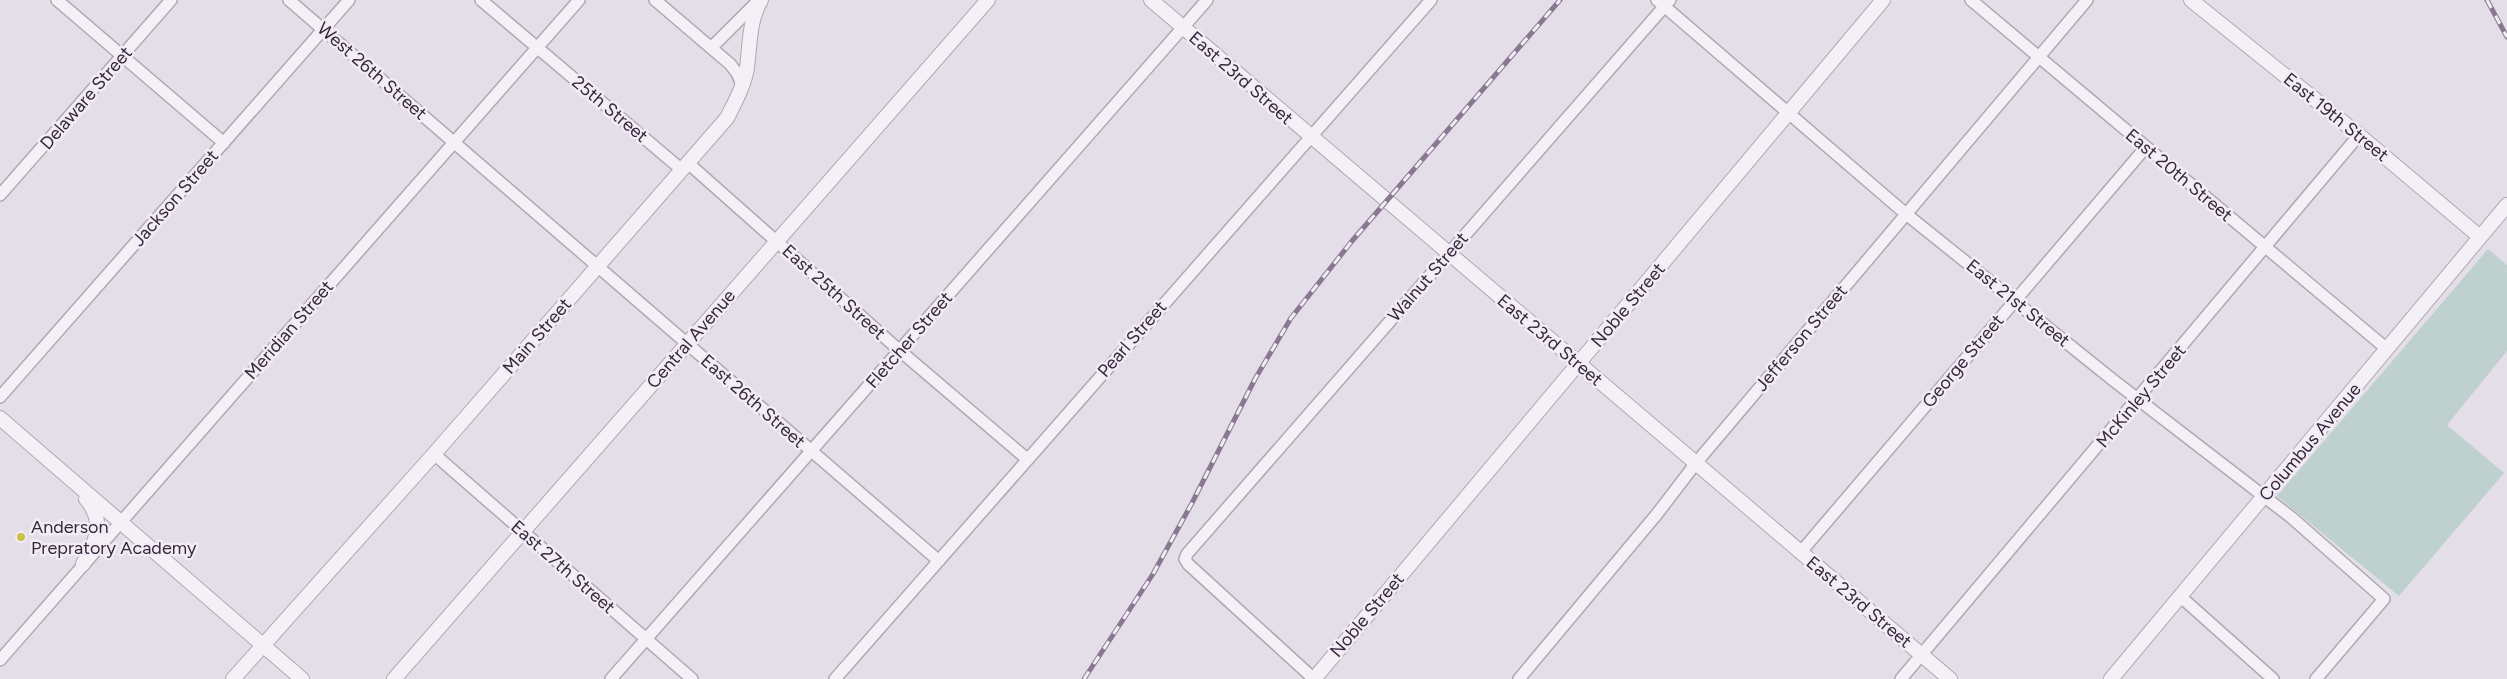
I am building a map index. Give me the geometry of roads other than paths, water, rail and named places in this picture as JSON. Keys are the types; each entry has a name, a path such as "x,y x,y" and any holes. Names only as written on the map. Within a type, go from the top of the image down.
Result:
{"street":[{"path":"57,0 224,142"},
{"name":"Delaware Street","path":"0,195 172,0"},
{"name":"West 26th Street","path":"289,0 454,142"},
{"name":"Jackson Street","path":"0,397 350,0"},
{"name":"25th Street","path":"481,0 537,48 685,167"},
{"name":"Meridian Street","path":"0,660 119,521 579,0"},
{"path":"655,0 733,68 742,85"},
{"name":"Main Street","path":"711,48 760,0"},
{"name":"Main Street","path":"233,679 434,454 727,118 742,85 747,68 753,18 760,0"},
{"name":"Central Avenue","path":"394,679 988,0"},
{"name":"East 23rd Street","path":"1151,0 1950,679"},
{"name":"Fletcher Street","path":"611,679 1207,0"},
{"name":"Pearl Street","path":"835,679 1431,0"},
{"name":"Noble Street","path":"1314,679 1883,0"},
{"name":"East 20th Street","path":"1971,0 2387,349"},
{"name":"Jefferson Street","path":"1519,679 1657,514 1696,463 2087,0"},
{"name":"East 19th Street","path":"2191,0 2359,135 2480,237"},
{"name":"East 21st Street","path":"1664,2 1789,114 1906,214 2138,400 2292,518 2384,599 2316,679"},
{"name":"Walnut Street","path":"1314,679 1188,564 1185,559 1187,554 1664,2"},
{"name":"McKinley Street","path":"1901,679 2138,400 2359,135"},
{"name":"East 26th Street","path":"454,142 939,561"},
{"name":"George Street","path":"1800,553 2146,147"},
{"name":"East 25th Street","path":"685,167 777,241 899,350 1027,459"},
{"name":"Columbus Avenue","path":"2111,679 2507,205"},
{"path":"0,418 302,679"},
{"name":"East 27th Street","path":"434,454 692,679"},
{"path":"66,476 96,514 98,525 95,543 83,564"},
{"path":"2181,597 2273,679"}],"railway":[{"path":"1084,679 1153,574 1192,503 1255,379 1291,318 1352,241 1560,0"},
{"path":"2487,0 2507,37"}],"place":[{"name":"Anderson Prepratory Academy","path":"21,537"}]}
